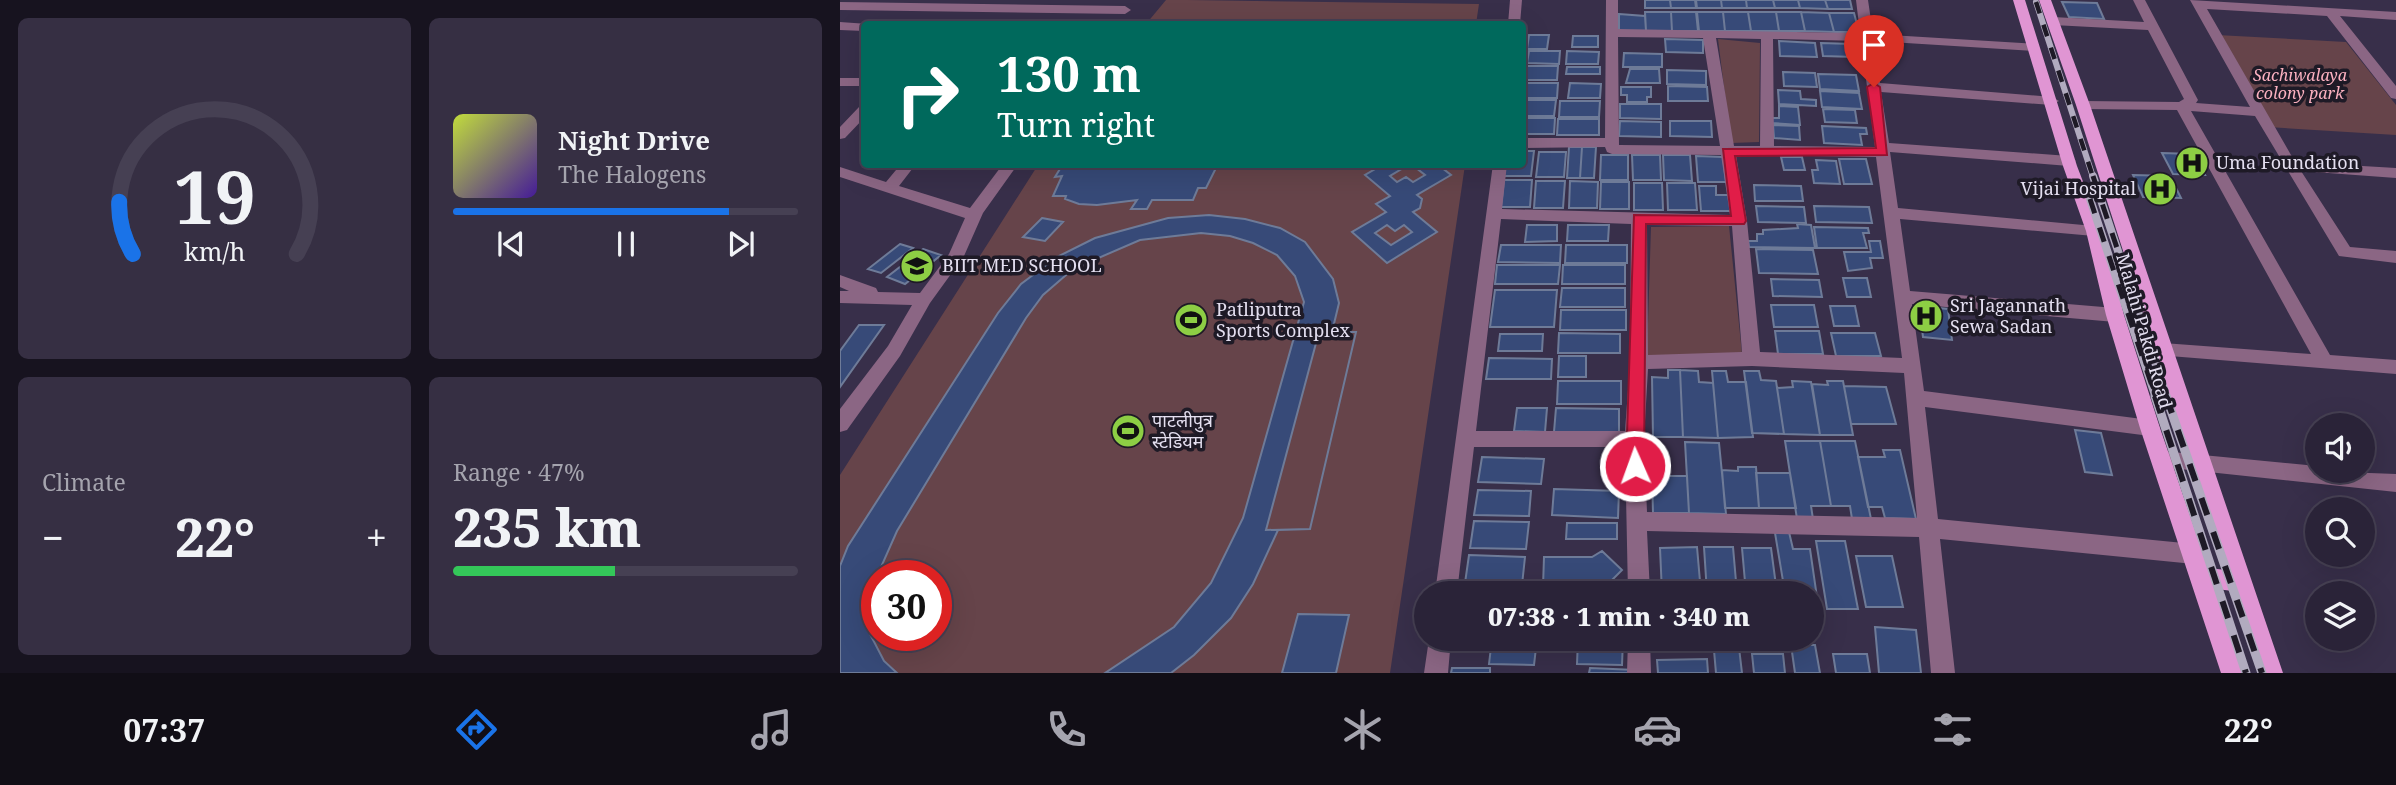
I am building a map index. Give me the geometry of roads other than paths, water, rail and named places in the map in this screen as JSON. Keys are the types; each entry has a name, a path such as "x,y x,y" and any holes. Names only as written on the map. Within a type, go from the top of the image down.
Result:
{"main road":[{"name":"Malahi Pakdi Road","path":"2019,0 2069,161 2094,231 2115,315 2150,428 2233,673"},
{"path":"2045,0 2083,105 2271,673"},
{"path":"2202,578 2240,581"}],"street":[{"path":"1514,21 1516,0"},
{"path":"1612,0 1612,149 1728,152 1882,149 2069,161"},
{"path":"1862,0 1916,398 1942,673"},
{"path":"2139,0 2151,26 2173,60 2191,100 2182,106"},
{"path":"2197,3 2396,16"},
{"path":"2197,3 2290,166 2344,252 2396,257"},
{"path":"844,6 1129,5"},
{"path":"1117,21 1129,5"},
{"path":"2330,12 2396,94"},
{"path":"2053,21 2151,26"},
{"path":"840,26 861,27"},
{"path":"1612,33 1867,37 2035,47"},
{"path":"1709,34 1739,221 1752,359"},
{"path":"1767,35 1767,152"},
{"path":"840,82 861,82"},
{"path":"1874,87 2052,101"},
{"path":"2083,105 2182,106 2260,112"},
{"path":"2182,106 2225,192 2263,251 2325,363"},
{"path":"840,135 861,113"},
{"path":"1526,143 1612,142"},
{"path":"2290,166 2396,173"},
{"path":"889,188 906,168"},
{"path":"840,424 894,351 924,299 956,256 974,215 1008,168"},
{"path":"1448,581 1500,168"},
{"path":"840,172 974,215"},
{"path":"1891,213 2094,231"},
{"path":"1495,214 1739,221"},
{"path":"1639,219 1639,362 1634,439 1639,581"},
{"path":"840,281 879,296"},
{"path":"840,297 924,299"},
{"path":"1903,297 2115,315"},
{"path":"2162,350 2396,367"},
{"path":"1639,362 1752,359 1912,366"},
{"path":"1916,398 2150,428"},
{"path":"1466,439 1634,439"},
{"path":"2161,459 2396,484"},
{"path":"1639,522 1928,528 2194,554"},
{"path":"1436,673 1439,651"},
{"path":"1639,651 1639,673"}],"railway":[{"path":"2036,2 2093,177"},
{"path":"2093,176 2167,398"},
{"path":"2090,199 2156,398"},
{"path":"2155,396 2246,673"},
{"path":"2166,396 2262,673"}],"place":[{"name":"Uma Foundation","path":"2192,163"},
{"name":"Vijai Hospital","path":"2160,189"},
{"name":"BIIT MED SCHOOL","path":"917,266"},
{"name":"Sri Jagannath Sewa Sadan","path":"1926,316"},
{"name":"Patliputra Sports Complex","path":"1191,320"},
{"name":"पाटलीपुत्र स्टेडियम","path":"1128,431"}],"park label":[{"name":"Sachiwalaya colony park","path":"2300,84"}]}
